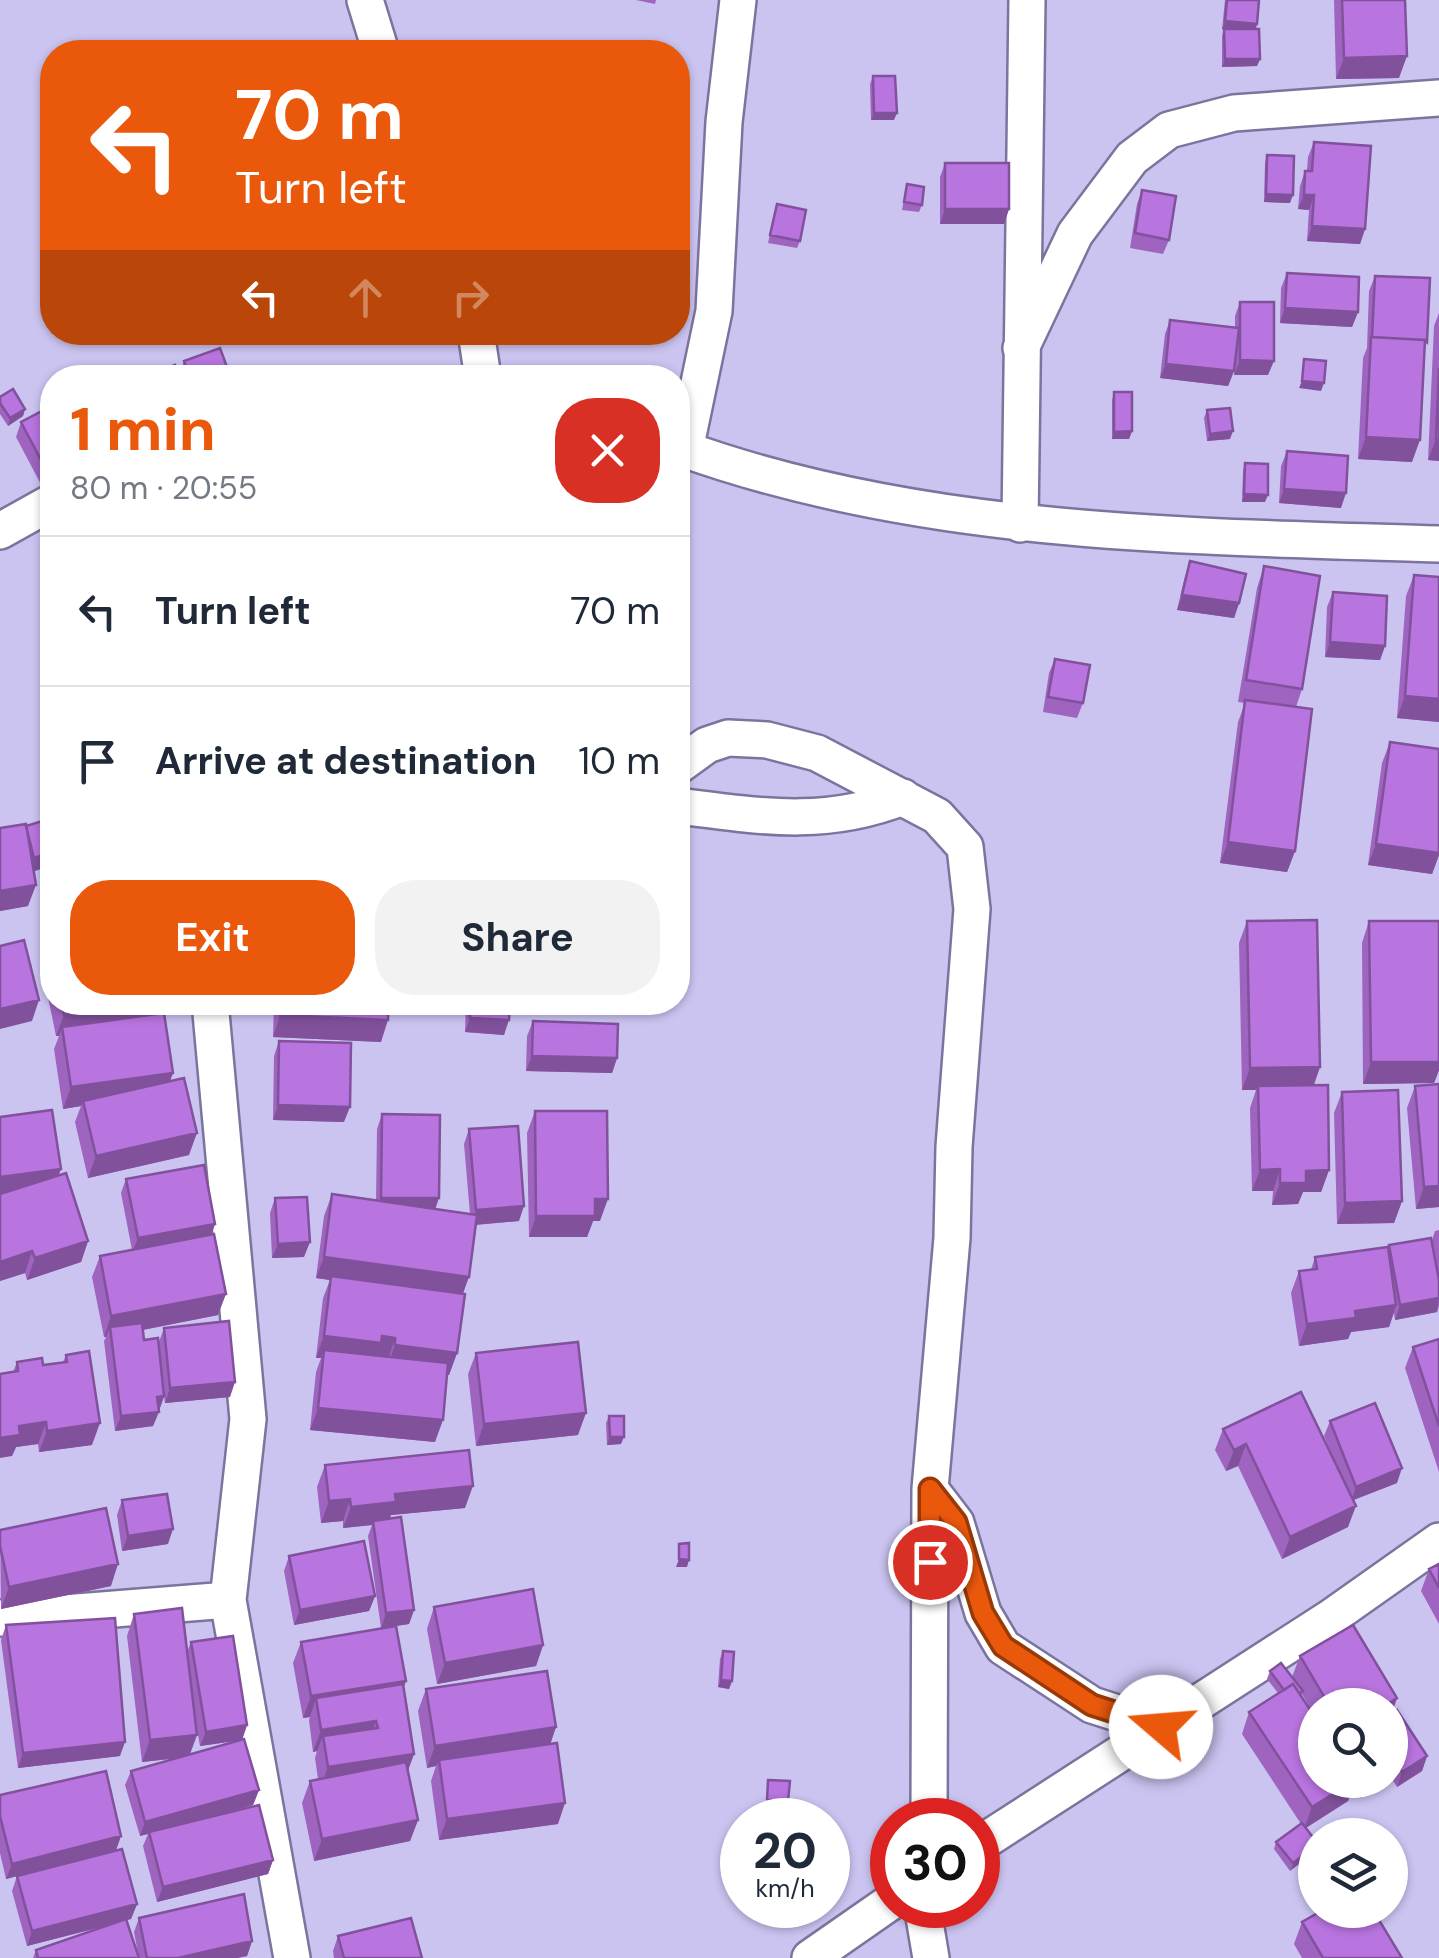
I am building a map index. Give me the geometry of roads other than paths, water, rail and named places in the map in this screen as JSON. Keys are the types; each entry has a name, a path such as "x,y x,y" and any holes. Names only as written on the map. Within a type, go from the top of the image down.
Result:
{"street":[{"path":"365,0 377,40"},
{"path":"690,411 714,311 724,122 738,0"},
{"path":"1020,524 1027,0"},
{"path":"1021,348 1075,234 1132,158 1168,130 1234,113 1439,98"},
{"path":"690,451 764,475 892,506 1020,524 1439,544"},
{"path":"0,531 40,509"},
{"path":"690,758 728,738 767,740 817,754 937,816 965,846 972,909 952,1238 930,1489 929,1798"},
{"path":"690,807 796,820 866,812 904,797"},
{"path":"211,1015 248,1419 228,1600 292,1958"},
{"path":"930,1489 956,1522 983,1613 1003,1646 1092,1705 1161,1727"},
{"path":"1000,1831 1439,1541"},
{"path":"0,1618 228,1600"},
{"path":"810,1958 870,1916"},
{"path":"925,1928 930,1958"}]}
